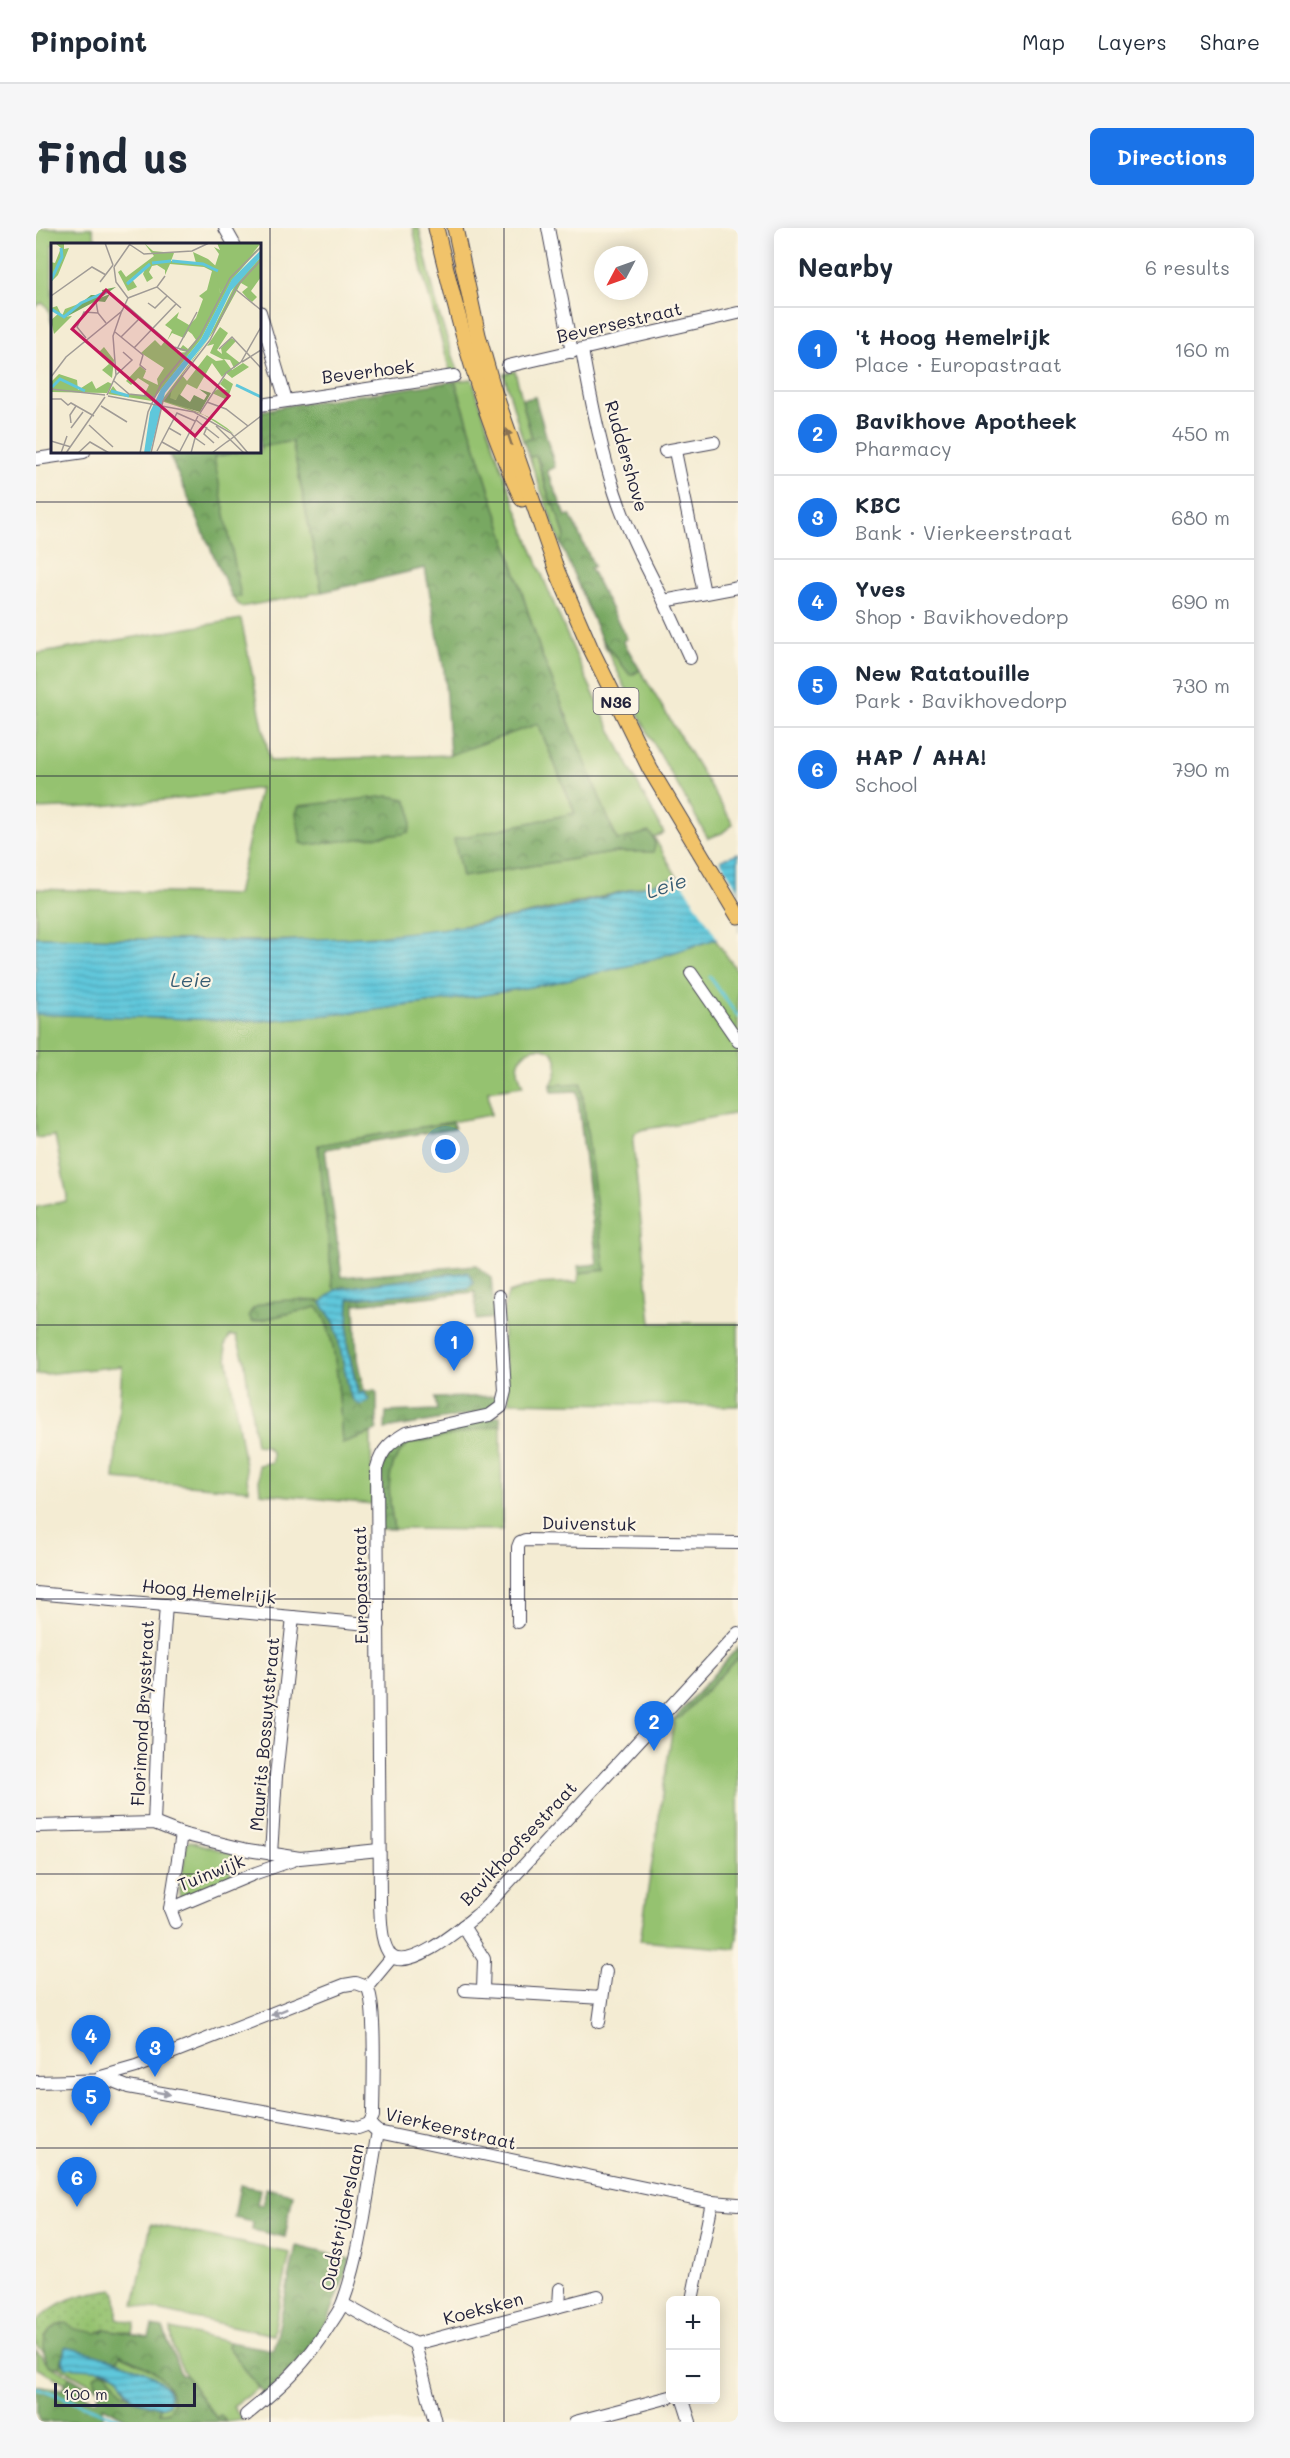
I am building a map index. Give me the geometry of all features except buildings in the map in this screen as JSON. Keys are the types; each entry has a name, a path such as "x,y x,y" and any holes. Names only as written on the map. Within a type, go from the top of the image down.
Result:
{"main road":[{"path":"436,228 463,329"},
{"name":"N36","path":"453,230 463,329 500,451 590,647 650,769 738,916"},
{"name":"N36","path":"453,230 493,388 557,572"}],"street":[{"path":"225,228 233,243"},
{"name":"Ruddershove","path":"548,228 614,492 636,548 690,658"},
{"name":"Beversestraat","path":"508,366 738,313"},
{"path":"261,315 286,400"},
{"name":"Beverhoek","path":"261,405 454,376"},
{"path":"704,593 670,451 714,442"},
{"path":"36,459 77,453"},
{"path":"664,601 738,587"},
{"path":"691,974 738,1041"},
{"name":"Europastraat","path":"392,1957 387,1951 381,1929 377,1467 381,1453 394,1440 406,1433 490,1415 501,1407 505,1391 499,1296"},
{"name":"Duivenstuk","path":"518,1622 518,1547 520,1542 525,1540 738,1543"},
{"name":"Hoog Hemelrijk","path":"36,1593 379,1625"},
{"name":"Florimond Brysstraat","path":"154,1823 166,1605"},
{"name":"Maurits Bossuytstraat","path":"271,1854 276,1776 293,1617"},
{"name":"Bavikhoofsestraat","path":"392,1957 402,1960 415,1957 463,1926 500,1893 738,1633"},
{"name":"Tuinwijk","path":"36,1826 154,1823 182,1834 271,1854 300,1858"},
{"name":"Tuinwijk","path":"175,1922 170,1909 182,1834"},
{"name":"Tuinwijk","path":"170,1909 256,1873 300,1858 380,1850"},
{"path":"463,1926 484,1959 483,1990"},
{"path":"36,2082 93,2080 273,2015 344,1985 356,1983 367,1987 392,1957"},
{"path":"599,2022 606,1971"},
{"name":"Oudstrijderslaan","path":"246,2415 285,2383 317,2346 343,2304 357,2255 374,2128 371,1995 367,1987"},
{"path":"465,1990 602,1998"},
{"path":"120,2071 123,2085"},
{"name":"Vierkeerstraat","path":"93,2080 110,2080 123,2085 185,2098 358,2128 374,2128 712,2202 738,2205"},
{"path":"693,2296 712,2202"},
{"path":"559,2306 560,2289"},
{"name":"Koeksken","path":"415,2344 598,2295"},
{"path":"343,2304 415,2344 435,2422"},
{"path":"583,2421 666,2398"},
{"path":"684,2404 690,2422"}],"green space":[{"path":"36,228 92,228 97,243 51,243 51,320 48,308 42,303 36,306"},
{"path":"413,228 419,228 439,314 458,371 451,374 423,275"},
{"path":"515,371 532,439 523,441 504,374"},
{"path":"472,379 512,496 557,611 607,723 664,833 654,837 677,877 529,914 454,927 378,936 250,941 36,937 36,889 237,895 260,788 197,797 90,807 36,809 36,654 241,619 270,761 450,755 538,723 575,813 455,839 462,877 629,852 617,841 541,653 455,381"},
{"path":"455,381 541,653 617,840 649,832 655,842 653,852 618,852 462,877 454,839 575,813 538,724 450,755 444,670 425,568 322,592 292,441 261,447 261,411"},
{"path":"535,397 555,467 547,471 566,516 570,515 594,566 590,568 627,639 623,641 640,670 630,675 601,638 561,545 565,536 554,504 551,504 537,456 529,457 523,441 532,438 522,400"},
{"path":"292,441 322,592 241,607 232,597 240,597 213,456 232,453 261,453 261,447"},
{"path":"168,453 233,453 214,457 241,597 232,597"},
{"path":"536,456 551,504 554,503 565,537 561,545 529,457"},
{"path":"601,638 611,652 634,674 640,670 733,824 722,833 708,838 651,739"},
{"path":"389,796 405,799 411,815 409,832 307,845 301,843 296,813 299,806"},
{"path":"715,939 738,972 738,1113 641,1130 635,1133 633,1142 651,1323 738,1323 738,1406 509,1402 503,1315 509,1293 536,1284 578,1282 579,1273 604,1270 581,1084 551,1085 557,1071 556,1060 552,1052 544,1048 536,1048 527,1051 521,1058 518,1070 523,1086 488,1091 491,1115 318,1145 333,1286 336,1289 321,1303 319,1301 253,1322 317,1307 324,1318 334,1351 342,1443 371,1433 372,1504 260,1493 258,1465 272,1462 272,1453 266,1446 256,1445 244,1359 236,1336 230,1336 225,1345 249,1490 114,1479 122,1366 36,1375 36,1207 66,1201 67,1196 55,1136 36,1138 36,1014 260,1021 359,1012 553,983 640,963"},
{"path":"581,1083 605,1270 579,1273 578,1266 597,1264 577,1091 552,1092 551,1085"},
{"path":"452,1122 455,1128 325,1149 342,1277 477,1265 491,1278 495,1318 476,1320 475,1292 355,1304 357,1359 364,1392 374,1390 377,1393 377,1427 376,1431 342,1443 334,1351 324,1317 317,1307 252,1322 249,1315 253,1309 261,1305 280,1300 320,1301 335,1323 351,1398 359,1394 347,1344 349,1299 467,1288 474,1283 468,1272 336,1289 333,1287 318,1145"},
{"path":"498,1396 500,1409 385,1429 386,1412 437,1410 435,1398"},
{"path":"500,1416 501,1425 408,1444 394,1462 389,1483 394,1529 380,1529 382,1467 385,1457 400,1441 420,1433"},
{"path":"501,1425 502,1530 394,1529 389,1484 394,1462 408,1444"},
{"path":"738,1647 738,1657 681,1717 674,1719"},
{"path":"738,1657 738,1930 735,1949 640,1941 674,1719 681,1716"},
{"path":"190,1841 240,1856 226,1861 232,1876 181,1898 179,1894 187,1843"},
{"path":"240,2185 260,2189 257,2204 263,2205 266,2188 293,2194 285,2237 252,2230 253,2222 234,2218"},
{"path":"151,2224 290,2253 273,2335 134,2305"},
{"path":"296,2246 351,2259 328,2321 298,2362 264,2395 227,2345 229,2342 274,2350"},
{"path":"113,2289 117,2294 117,2318 135,2323 133,2333 106,2329 97,2333 75,2329 67,2323 56,2326 49,2332 44,2341 44,2352 36,2344 36,2322 54,2307 81,2295"},
{"path":"67,2323 103,2332 105,2329 149,2337 152,2326 163,2328 181,2375 185,2375 216,2418 221,2415 226,2422 133,2422 103,2406 103,2422 41,2422 36,2412 36,2385 62,2389 70,2376 85,2385 80,2393 95,2400 98,2398 99,2391 94,2377 101,2372 107,2372 124,2394 127,2393 133,2399 160,2407 159,2413 169,2411 174,2403 171,2392 161,2377 147,2367 120,2354 118,2360 65,2347 61,2365 50,2366 44,2352 45,2338 53,2328"},
{"path":"171,2329 229,2342 228,2345 258,2388 233,2406 243,2420 226,2422 220,2415 216,2418 181,2365 172,2342"},
{"path":"36,2350 50,2366 70,2376 66,2383 36,2368"},
{"path":"120,2354 147,2367 161,2377 171,2392 174,2403 170,2411 159,2413 160,2407 169,2404 167,2388 154,2377 118,2360"},
{"path":"63,2361 64,2365 101,2370 118,2375 127,2393 124,2394 107,2372 96,2383 98,2388 58,2366"}],"water":[{"name":"Leie","path":"738,853 738,932 640,963 553,983 359,1012 260,1021 36,1014 36,937 265,942 379,936 474,925 568,907 677,877"},
{"path":"468,1272 474,1283 467,1288 349,1299 347,1344 358,1394 364,1392 369,1400 362,1405 355,1402 349,1390 335,1323 321,1303 336,1289"},
{"path":"65,2347 111,2358 147,2372 160,2381 168,2392 169,2404 160,2407 133,2399 117,2374 108,2370 66,2367 63,2361"}],"pier":[{"path":"719,859 738,889 738,935 719,941 677,874"}],"waterway":[{"path":"710,977 738,1017"},
{"path":"36,2387 128,2422"}],"place":[{"name":"'t Hoog Hemelrijk","path":"454,1371"},
{"name":"Bavikhove Apotheek","path":"654,1751"},
{"name":"Yves","path":"91,2065"},
{"name":"KBC","path":"155,2077"},
{"name":"New Ratatouille","path":"91,2126"},
{"name":"HAP / AHA!","path":"77,2207"}]}
